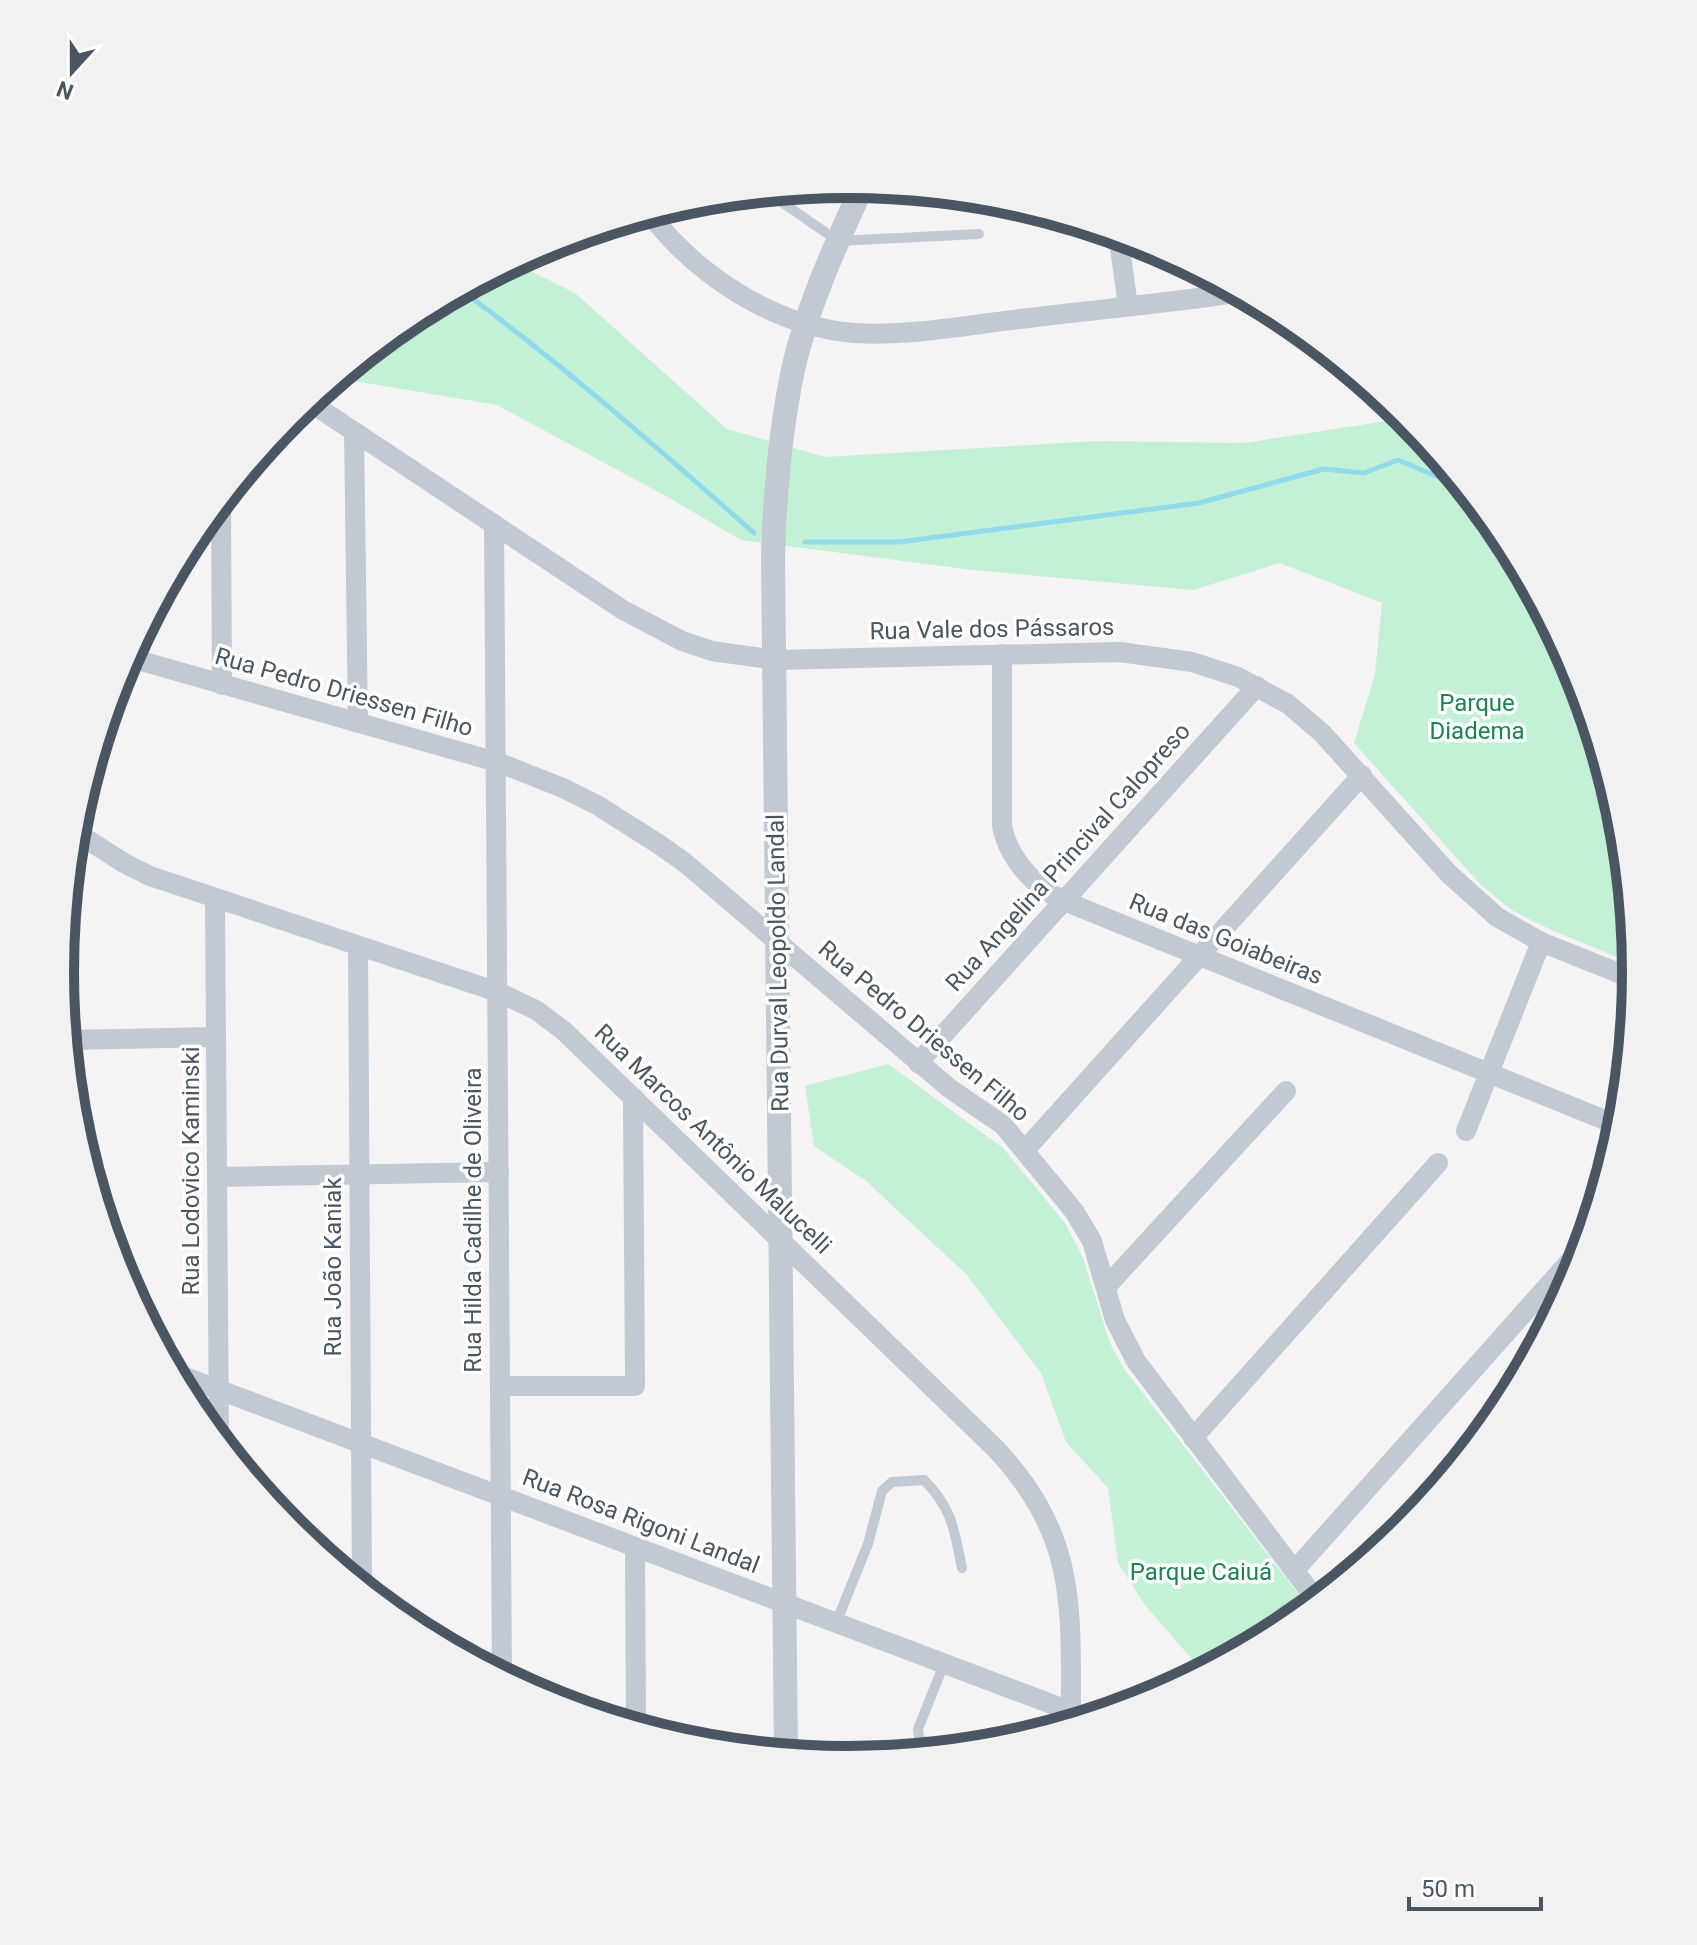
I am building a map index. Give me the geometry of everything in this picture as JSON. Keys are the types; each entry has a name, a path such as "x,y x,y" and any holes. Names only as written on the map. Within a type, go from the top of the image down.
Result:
{"street":[{"name":"Rua Durval Leopoldo Landal","path":"786,1744 773,555 778,471 793,367 806,325 857,198"},
{"path":"657,222 679,247 743,296 806,325 857,333 884,333 1222,294"},
{"path":"1120,248 1128,306"},
{"name":"Rua Vale dos Pássaros","path":"319,408 653,627 712,651 775,660 1140,653 1192,662 1257,686 1304,717 1362,775 1427,850 1497,917 1541,942 1623,975"},
{"path":"354,432 358,723"},
{"path":"221,519 222,685"},
{"name":"Rua Hilda Cadilhe de Oliveira","path":"494,524 502,1665"},
{"name":"Rua das Goiabeiras","path":"1002,654 1001,813 1005,840 1013,856 1039,886 1064,901 1608,1121"},
{"name":"Rua Pedro Driessen Filho","path":"140,661 497,762 563,788 629,824 684,862 918,1063 996,1119 1025,1150 1092,1241 1115,1320 1136,1361 1311,1593"},
{"name":"Rua Angelina Princival Calopreso","path":"918,1063 1257,686"},
{"path":"1025,1150 1362,775"},
{"name":"Rua Marcos Antônio Malucelli","path":"86,839 150,876 498,992 551,1021 996,1449 1032,1492 1047,1517 1066,1575 1071,1714"},
{"name":"Rua Lodovico Kaminski","path":"215,899 219,1422"},
{"path":"1466,1131 1541,942"},
{"name":"Rua João Kaniak","path":"358,946 362,1575"},
{"path":"78,1040 216,1037"},
{"path":"1106,1287 1286,1091"},
{"path":"500,1386 635,1386 633,1097"},
{"path":"1193,1438 1438,1163"},
{"path":"217,1177 499,1172"},
{"path":"1294,1571 1565,1267"},
{"name":"Rua Rosa Rigoni Landal","path":"190,1379 944,1664 1066,1716"},
{"path":"635,1547 636,1717"}],"lane":[{"path":"781,202 838,241 979,234"},
{"path":"836,1623 868,1544 882,1491 892,1482 924,1480 935,1491 950,1512 962,1568"},
{"path":"925,1742 919,1738 918,1729 944,1664"}],"green space":[{"name":"Parque Diadema","path":"526,269 575,293 727,429 825,457 1097,441 1244,443 1391,420 1431,462 1492,542 1519,585 1564,676 1597,772 1608,821 1616,871 1622,959 1513,911 1480,884 1354,743 1375,674 1382,603 1280,563 1193,590 973,570 741,540 497,405 350,380 418,329 461,302"},
{"name":"Parque Caiuá","path":"888,1064 1003,1148 1065,1223 1083,1258 1110,1343 1122,1366 1303,1599 1236,1643 1196,1664 1145,1605 1118,1563 1108,1488 1066,1442 1041,1373 966,1274 866,1181 814,1146 805,1086"}],"waterway":[{"path":"470,297 573,378 754,533"},
{"path":"805,542 899,542 1199,503 1324,469 1364,473 1398,460 1446,480"}]}
